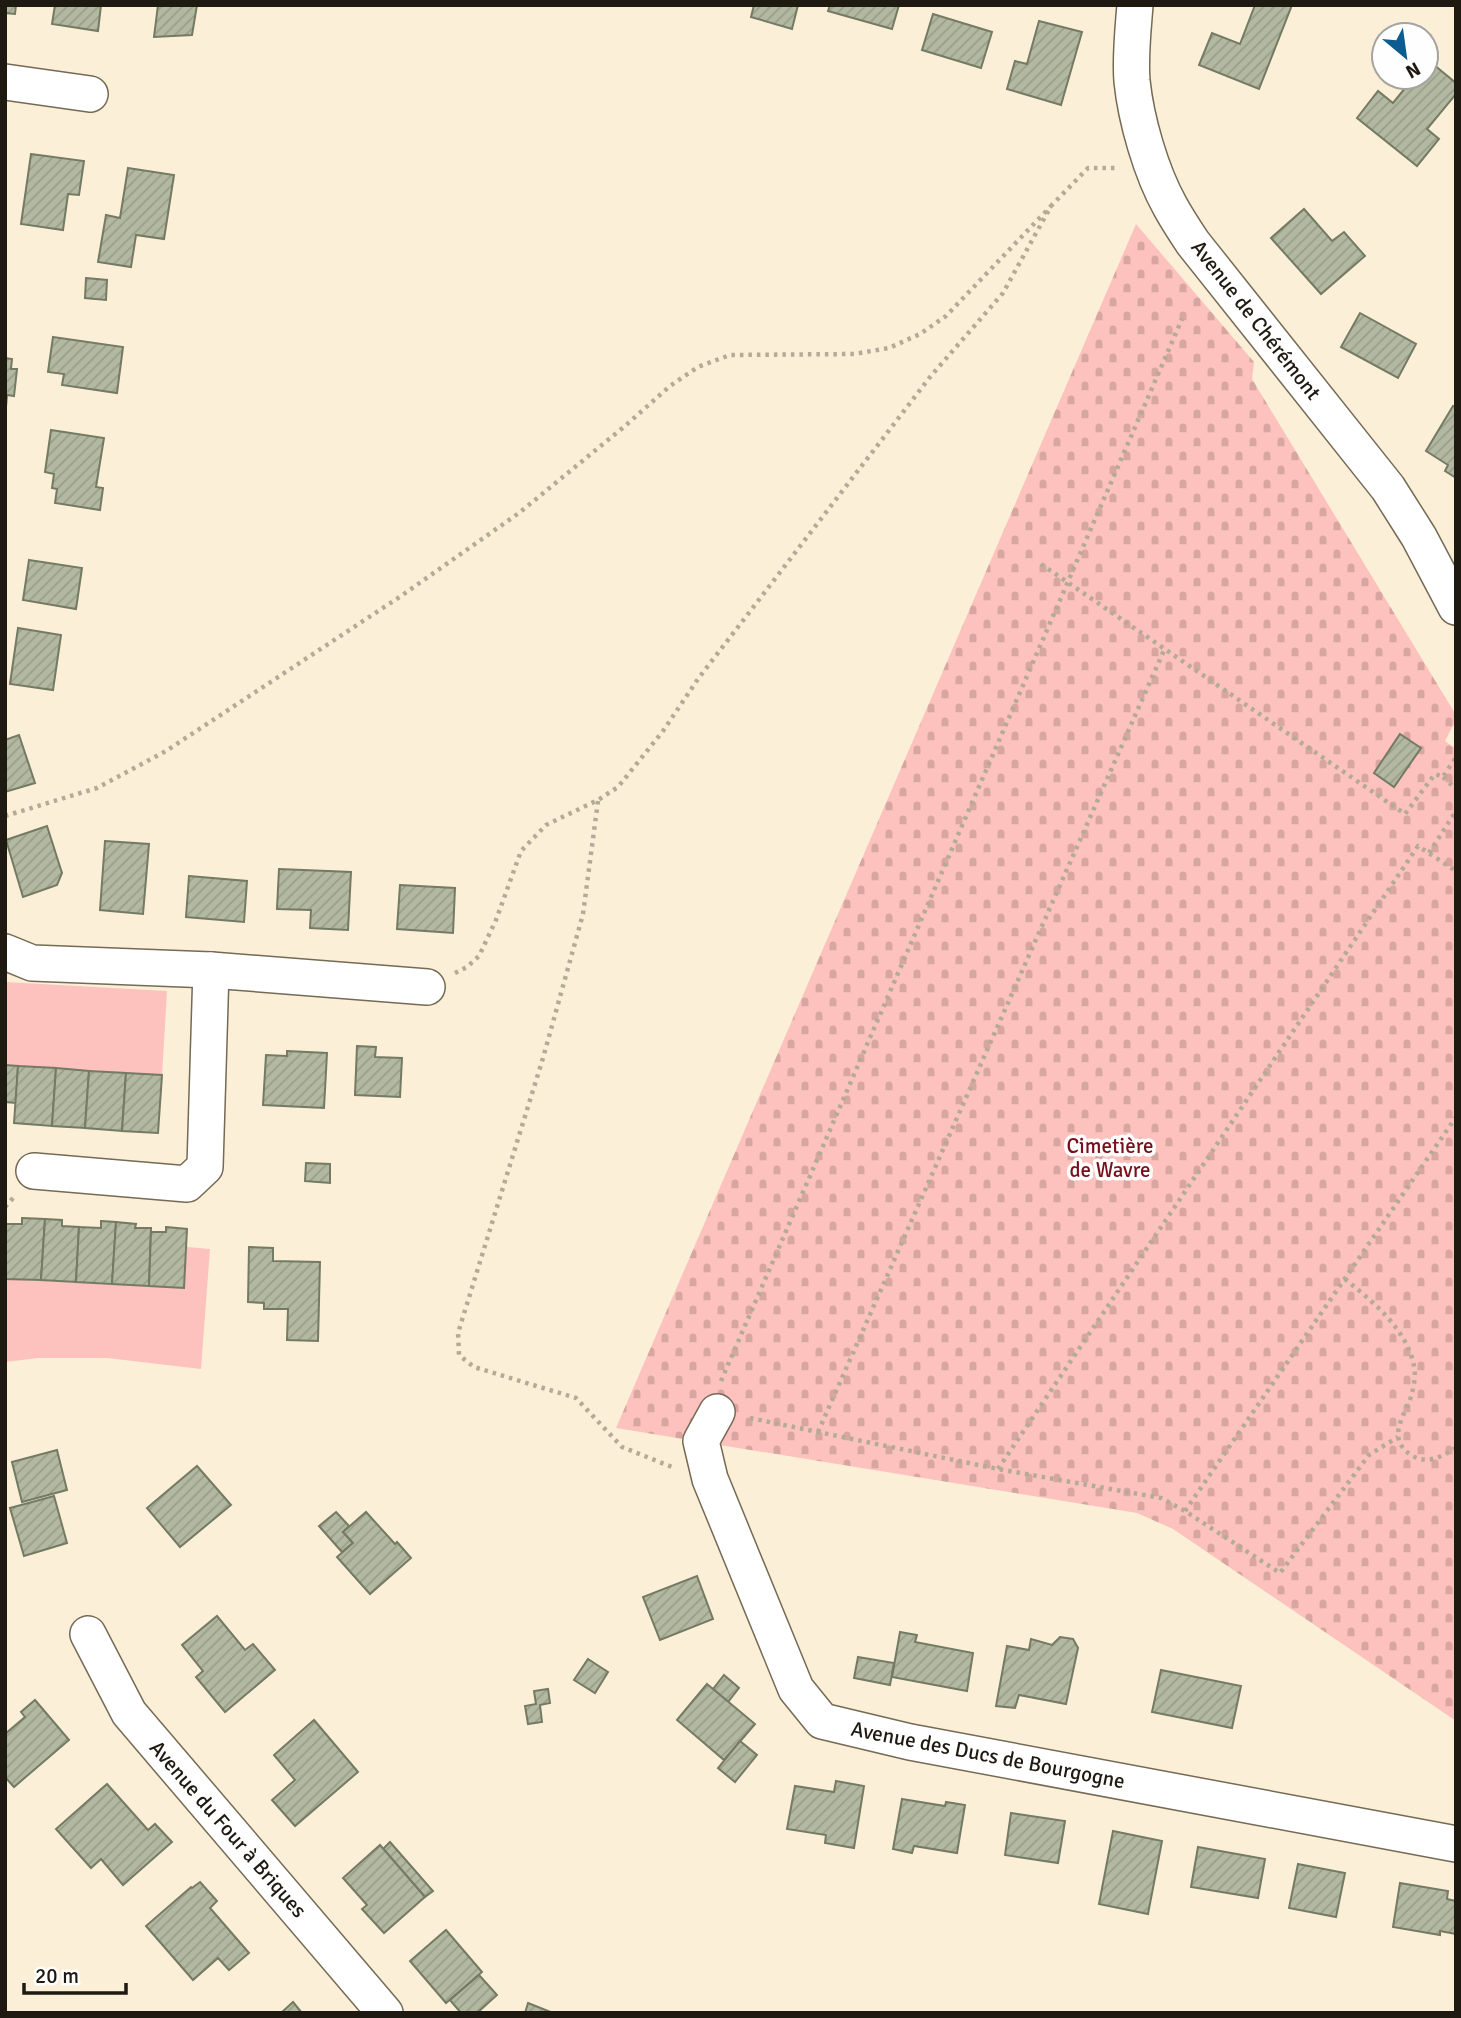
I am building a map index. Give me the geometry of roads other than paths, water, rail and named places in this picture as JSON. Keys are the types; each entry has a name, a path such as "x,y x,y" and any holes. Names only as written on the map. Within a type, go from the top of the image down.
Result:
{"street":[{"name":"Avenue de Chérémont","path":"1135,5 1131,53 1133,84 1146,148 1170,206 1193,243 1388,488 1419,537 1456,607"},
{"path":"5,82 90,94"},
{"path":"5,952 32,963 211,970 427,988"},
{"path":"34,1171 187,1184 205,1167 211,970"},
{"name":"Avenue des Ducs de Bourgogne","path":"709,1426 710,1479 796,1689 822,1721 911,1742 1456,1844"},
{"name":"Avenue du Four à Briques","path":"88,1634 129,1713 385,2013"}],"park label":[{"name":"Cimetière de Wavre","path":"1110,1158"}]}
